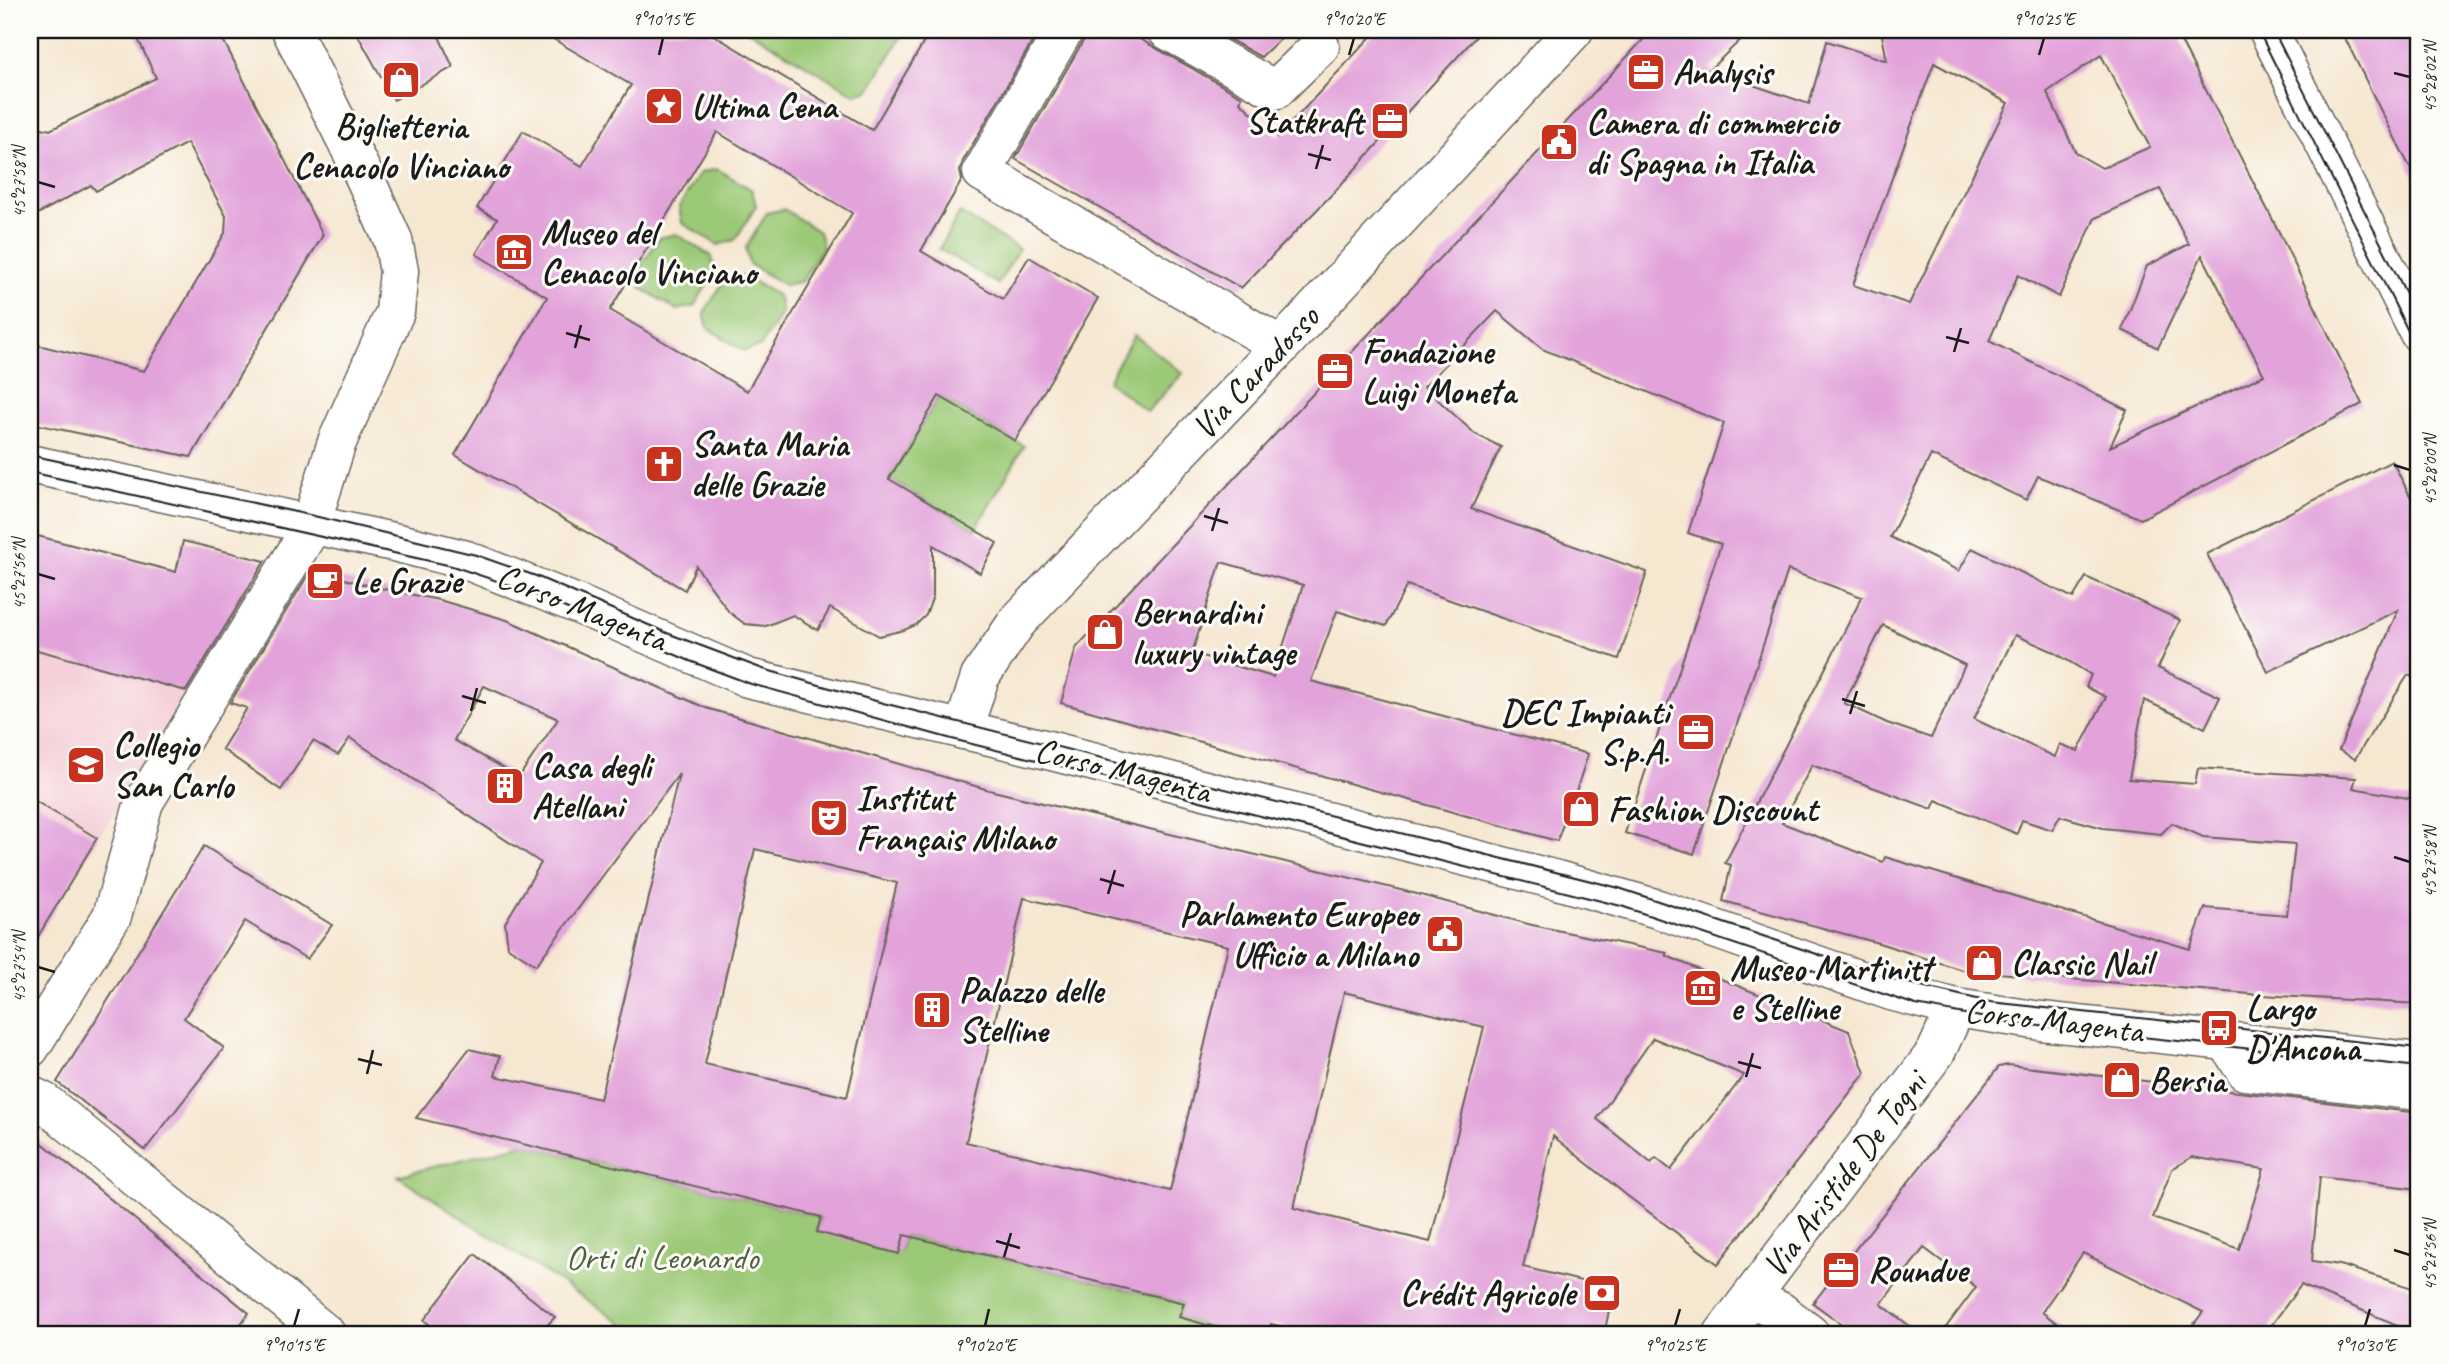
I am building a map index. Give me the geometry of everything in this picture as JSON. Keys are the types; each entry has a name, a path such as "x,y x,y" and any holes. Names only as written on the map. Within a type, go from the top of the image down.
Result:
{"street":[{"path":"30,1048 111,916 144,802 292,561 311,524 337,442 395,312 399,271 393,240 363,173 291,30"},
{"path":"1065,30 982,172 1281,346"},
{"path":"1167,30 1275,90 1320,46"},
{"name":"Via Caradosso","path":"963,730 980,677 1017,622 1281,346 1574,30"},
{"path":"2268,30 2419,333"},
{"name":"Corso Magenta","path":"30,464 410,546 477,564 748,678 1052,751 1613,896 1742,937 1891,991 1956,1008 2041,1021 2419,1062"},
{"name":"Via Aristide De Togni","path":"1723,1334 1936,1052 1956,1008"},
{"path":"2226,1040 2245,1071 2419,1091"},
{"path":"30,1095 44,1102 326,1334"},
{"path":"1751,1298 1780,1311 1810,1334"}],"shaded area":[{"name":"Collegio San Carlo","path":"30,534 175,572 183,541 265,561 30,950"}],"green space":[{"path":"747,30 905,30 869,90 855,94"},
{"path":"717,169 752,190 756,206 735,240 718,245 682,223 679,207 700,173"},
{"path":"784,209 819,232 823,247 802,281 785,285 749,264 746,248 767,213"},
{"path":"960,213 1019,249 998,284 939,249"},
{"path":"676,234 711,256 715,272 694,306 677,310 641,288 637,273 659,238"},
{"path":"743,275 778,296 782,312 761,346 744,351 708,328 704,313 726,278"},
{"path":"1134,335 1183,373 1147,412 1108,381"},
{"path":"939,396 1024,446 975,530 889,479"},
{"name":"Orti di Leonardo","path":"523,1144 821,1217 817,1231 899,1253 904,1235 1184,1303 1180,1317 1239,1334 639,1334 398,1176"}],"building":[{"path":"134,30 218,30 323,235 191,457 30,423 30,343 144,371 225,233 226,216 187,143 96,191 91,185 30,218 30,125 50,130 156,78"},
{"path":"355,30 436,30 453,67 394,100"},
{"path":"538,30 705,30 872,130 931,30 1039,30 963,161 960,171 962,180 921,251 1003,299 1029,257 1098,298 1015,441 939,396 889,479 997,543 980,573 933,545 933,596 926,615 916,625 879,636 830,608 818,630 793,615 766,626 745,624 729,612 696,566 685,590 455,455 547,297 476,254 497,219 477,208 523,131 582,166 631,85","holes":["717,132 852,213 747,391 610,310"]},
{"path":"1086,30 1124,30 1242,97 1240,102 1278,137 1377,30 1482,30 1336,190 1241,288 1015,159 1083,41"},
{"path":"1212,30 1289,30 1261,57"},
{"path":"1652,30 1751,30 1709,70 1809,104 1827,41 1887,61 1882,35 1873,30 2175,30 2278,230 2362,404 2141,519 2038,476 2026,500 1931,455 1890,537 1959,571 1972,548 2073,598 2086,577 2180,620 2158,668 2220,697 2205,728 2144,700 2129,779 2195,784 2198,768 2356,778 2353,788 2419,800 2419,1004 2262,995 1962,970 1882,944 1723,901 1731,865 1725,863 1862,597 1788,570 1694,854 1625,833 1721,544 1688,533 1724,423 1542,349 1497,311 1424,387 1475,434 1501,447 1471,509 1647,572 1619,659 1407,585 1386,626 1337,611 1311,681 1588,754 1557,841 1061,703 1076,648","holes":["2101,55 2150,147 2102,168 2076,153 2047,92","1934,63 2008,103 1909,304 1853,285","2160,189 2189,244 2147,266 2122,330 2158,348 2202,255 2264,375 2110,447 2127,410 1989,341 2018,275 2059,297 2095,218","1221,562 1303,585 1273,677 1192,653","1883,625 1965,665 1931,738 1887,723 1844,703","2015,635 2052,651 2091,675 2086,687 2106,697 2078,751 2060,744 2055,757 1974,719","1812,765 1932,809 1936,800 2017,834 2022,820 2052,830 2060,816 2103,828 2161,834 2172,823 2203,837 2295,844 2287,915 2205,908 2190,949 1885,857 1883,862 1782,823"]},
{"path":"2341,30 2419,30 2419,185 2378,105"},
{"path":"2392,461 2419,513 2419,680 2408,675 2355,759 2339,750 2398,610 2268,672 2207,554"},
{"path":"30,534 176,572 183,541 265,561 186,691 30,648"},
{"name":"Palazzo delle Stelline","path":"311,570 374,587 439,600 507,620 706,708 989,790 1417,894 1532,925 1667,953 1667,956 1711,975 1849,1031 1865,1073 1718,1264 1553,1136 1523,1267 1614,1289 1604,1334 1312,1334 1271,1324 1267,1334 1239,1334 1179,1317 1184,1303 904,1235 899,1254 817,1232 821,1217 416,1118 469,1049 500,1056 495,1076 600,1099 679,774 536,965 508,947 505,923 541,863 350,738 338,755 313,741 281,790 222,749 247,708 230,703","holes":["484,686 558,719 519,777 454,740","755,849 897,883 847,1097 705,1064","1024,898 1228,946 1170,1191 966,1142","1344,992 1484,1027 1430,1242 1294,1208","1653,1038 1744,1075 1671,1170 1656,1158 1651,1163 1597,1119"]},
{"path":"30,798 97,838 30,950"},
{"path":"204,846 332,925 307,959 245,921 184,1018 224,1048 145,1150 57,1082"},
{"path":"2008,1065 2419,1113 2419,1189 2320,1177 2312,1261 2340,1265 2419,1290 2419,1334 2301,1285 2265,1334 2186,1334 2203,1312 2083,1253 2042,1312 2071,1334 1941,1334 1976,1287 1924,1248 1881,1304 1920,1334 1855,1334 1813,1303 1999,1067","holes":["2192,1157 2264,1169 2239,1249 2153,1218 2172,1169"]},
{"path":"30,1133 249,1313 233,1334 30,1334"},
{"path":"475,1254 555,1317 539,1334 441,1334 424,1320"}],"tram line":[{"path":"2258,30 2419,353"},
{"path":"2273,30 2419,319"},
{"path":"30,455 314,516 476,555 536,576 667,633 763,669 883,703 1619,888 1895,980 1990,1002 2419,1048"},
{"path":"30,472 452,566 521,589 751,684 952,739 1621,906 1916,1005 2013,1023 2419,1067"}],"place":[{"name":"Analysis","path":"1646,72"},
{"name":"Biglietteria Cenacolo Vinciano","path":"401,80"},
{"name":"Ultima Cena","path":"664,106"},
{"name":"Statkraft","path":"1390,121"},
{"name":"Camera di commercio di Spagna in Italia","path":"1559,142"},
{"name":"Museo del Cenacolo Vinciano","path":"514,252"},
{"name":"Fondazione Luigi Moneta","path":"1335,371"},
{"name":"Santa Maria delle Grazie","path":"664,464"},
{"name":"Le Grazie","path":"325,581"},
{"name":"Bernardini luxury vintage","path":"1105,632"},
{"name":"DEC Impianti S.p.A.","path":"1696,732"},
{"name":"Collegio San Carlo","path":"86,765"},
{"name":"Casa degli Atellani","path":"505,786"},
{"name":"Fashion Discount","path":"1581,809"},
{"name":"Institut Français Milano","path":"829,818"},
{"name":"Parlamento Europeo Ufficio a Milano","path":"1445,934"},
{"name":"Classic Nail","path":"1984,963"},
{"name":"Museo Martinitt e Stelline","path":"1703,988"},
{"name":"Palazzo delle Stelline","path":"932,1010"},
{"name":"Largo D'Ancona","path":"2219,1028"},
{"name":"Bersia","path":"2122,1080"},
{"name":"Roundue","path":"1841,1270"},
{"name":"Crédit Agricole","path":"1602,1293"}]}
